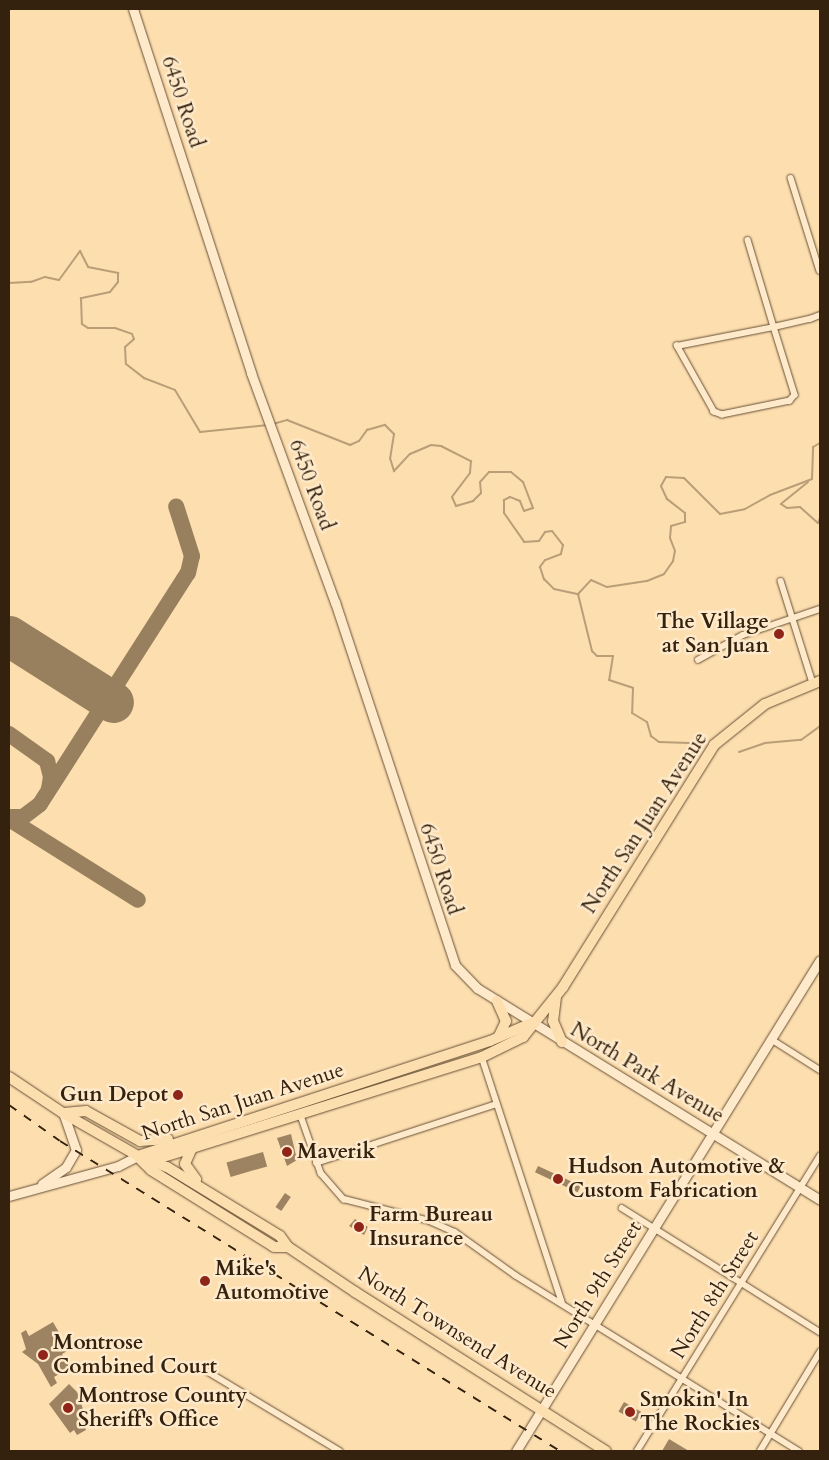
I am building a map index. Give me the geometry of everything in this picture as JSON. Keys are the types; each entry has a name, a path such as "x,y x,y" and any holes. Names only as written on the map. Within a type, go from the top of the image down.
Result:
{"highway":[{"name":"North San Juan Avenue","path":"138,1156 160,1158 482,1057 522,1038 556,996 714,745 765,704 817,682"},
{"path":"556,996 553,1021 562,1042"},
{"path":"496,1038 506,1021 497,1001"},
{"name":"North San Juan Avenue","path":"138,1156 225,1124 496,1038 534,1022"},
{"name":"North Townsend Avenue","path":"9,1077 63,1113 138,1156 167,1167 280,1236 288,1246 544,1409 606,1451"},
{"path":"63,1113 86,1111 130,1138 153,1142 225,1124"},
{"path":"192,1148 184,1159 189,1175 231,1200 237,1210"},
{"name":"North Townsend Avenue","path":"138,1156 151,1170 274,1247 288,1246"}],"street":[{"name":"6450 Road","path":"133,9 265,411 346,636 444,941 458,972"},
{"path":"791,178 820,271"},
{"path":"748,240 774,327 794,399 717,414 677,346 774,327 820,315"},
{"path":"781,581 792,617 817,682"},
{"path":"698,660 743,635 792,617 820,610"},
{"name":"North 9th Street","path":"516,1451 544,1409 593,1324 820,960"},
{"name":"North Park Avenue","path":"458,972 497,1001 534,1022 562,1042 820,1200"},
{"path":"771,1040 820,1070"},
{"path":"482,1057 562,1302"},
{"path":"316,1163 497,1104"},
{"path":"38,1188 66,1167 76,1150 63,1113"},
{"path":"300,1113 316,1163 326,1182 344,1199 430,1221 455,1232 593,1324 799,1451"},
{"path":"9,1196 118,1166 138,1156"},
{"name":"North 8th Street","path":"637,1451 820,1156"},
{"path":"622,1208 820,1332"},
{"path":"760,1451 820,1352"},
{"path":"200,1367 340,1451"}],"building":[{"name":"Maverik","path":"291,1134 297,1160 287,1166 277,1138"},
{"name":"Maverik","path":"263,1152 267,1166 231,1177 226,1162"},
{"name":"Hudson Automotive & Custom Fabrication","path":"538,1166 581,1186 578,1192 535,1172"},
{"name":"Maverik","path":"285,1193 291,1197 281,1211 275,1207"},
{"name":"Farm Bureau Insurance","path":"355,1219 368,1227 364,1235 349,1226"},
{"name":"Montrose Combined Court","path":"53,1322 69,1350 62,1354 70,1368 54,1377 57,1383 51,1387 38,1364 22,1352 26,1349 21,1333 26,1330 29,1336"},
{"name":"Montrose County Sheriff's Office","path":"69,1384 77,1392 88,1423 84,1425 86,1430 77,1435 74,1430 70,1433 49,1404"},
{"name":"Smokin' In The Rockies","path":"624,1402 641,1412 636,1422 618,1412"},
{"path":"669,1439 689,1451 662,1451"}],"waterway":[{"path":"9,283 31,282 45,277 59,280 80,251 88,267 118,273 118,282 110,292 81,298 82,324 88,328 115,328 132,334 134,339 125,347 126,364 144,378 175,390 200,432 268,425"},
{"path":"273,424 287,420 350,445 359,441 367,430 385,425 394,434 390,458 394,471 410,454 431,445 441,446 471,461 470,473 452,497 456,506 473,501 481,493 480,482 489,472 511,472 523,482 533,508 524,511 520,501 510,497 504,500 504,513 524,542 539,541 545,532 552,531 563,545 561,554 545,560 540,567 544,579 554,589 578,594 592,651 597,656 613,656 609,680 633,688 632,713 647,722 651,736 659,742 689,743"},
{"path":"812,479 813,447 820,443"},
{"path":"578,594 591,580 607,587 647,581 664,574 673,561 675,551 670,538 671,526 685,522 685,513 667,499 661,486 666,477 684,478 720,514 745,509 770,495 812,479"},
{"path":"808,482 781,504 787,508 800,507 818,523 820,518"},
{"path":"739,752 765,743 801,740 820,726"}],"taxiway":[{"path":"9,817 23,817 40,804 188,573 192,556 176,506"},
{"path":"9,734 47,761 51,777 49,788"},
{"path":"9,819 138,900"}],"runway":[{"path":"9,636 113,702"}],"railway":[{"path":"9,1105 60,1141 560,1451"}],"place":[{"name":"The Village at San Juan","path":"779,634"},
{"name":"Gun Depot","path":"178,1095"},
{"name":"Maverik","path":"287,1152"},
{"name":"Hudson Automotive & Custom Fabrication","path":"558,1179"},
{"name":"Farm Bureau Insurance","path":"359,1227"},
{"name":"Mike's Automotive","path":"205,1281"},
{"name":"Montrose Combined Court","path":"43,1355"},
{"name":"Montrose County Sheriff's Office","path":"68,1408"},
{"name":"Smokin' In The Rockies","path":"630,1412"}]}
